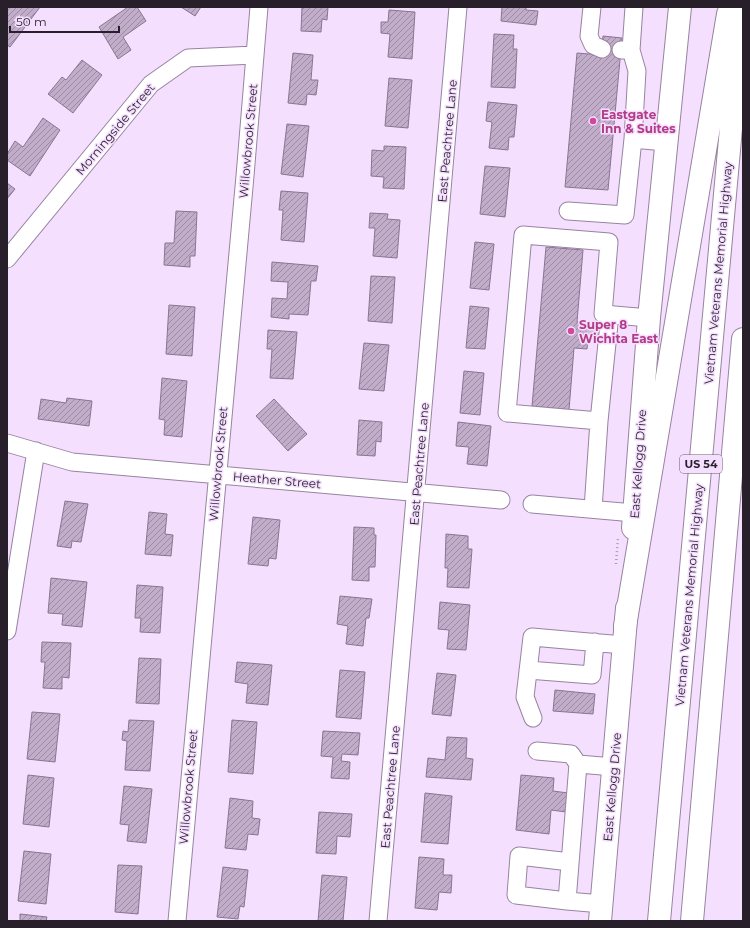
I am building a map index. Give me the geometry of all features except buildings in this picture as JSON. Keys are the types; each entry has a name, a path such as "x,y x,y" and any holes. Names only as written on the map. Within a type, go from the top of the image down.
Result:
{"main road":[{"name":"East Kellogg Drive","path":"601,913 614,767 648,318 680,7"},
{"path":"624,635 730,7"},
{"name":"Vietnam Veterans Memorial Highway","path":"660,921 742,7"},
{"name":"US 54","path":"692,921 743,339"}],"street":[{"name":"Willowbrook Street","path":"177,921 259,7"},
{"name":"East Peachtree Lane","path":"378,921 458,7"},
{"path":"592,7 589,36 593,45 602,49"},
{"path":"568,211 625,215 633,139 637,71 626,50 634,7"},
{"name":"Morningside Street","path":"7,258 151,84 188,58 255,55"},
{"path":"633,139 665,142"},
{"path":"599,421 507,413 523,235 608,242 599,350 605,356"},
{"path":"601,322 648,318"},
{"path":"593,509 605,356 601,322"},
{"name":"Heather Street","path":"7,443 72,462 416,494 501,500"},
{"path":"7,631 36,451"},
{"path":"532,504 634,513"},
{"path":"533,718 525,697 532,637 595,642 624,635"},
{"path":"528,670 592,675 595,642"},
{"path":"537,751 572,754 578,764 567,901"},
{"path":"578,764 614,767"},
{"path":"570,862 519,856 516,896 567,901 601,913"}],"tunnel":[{"path":"594,338 596,323"}],"place":[{"name":"Eastgate Inn & Suites","path":"593,121"},
{"name":"Super 8 Wichita East","path":"571,331"}]}
